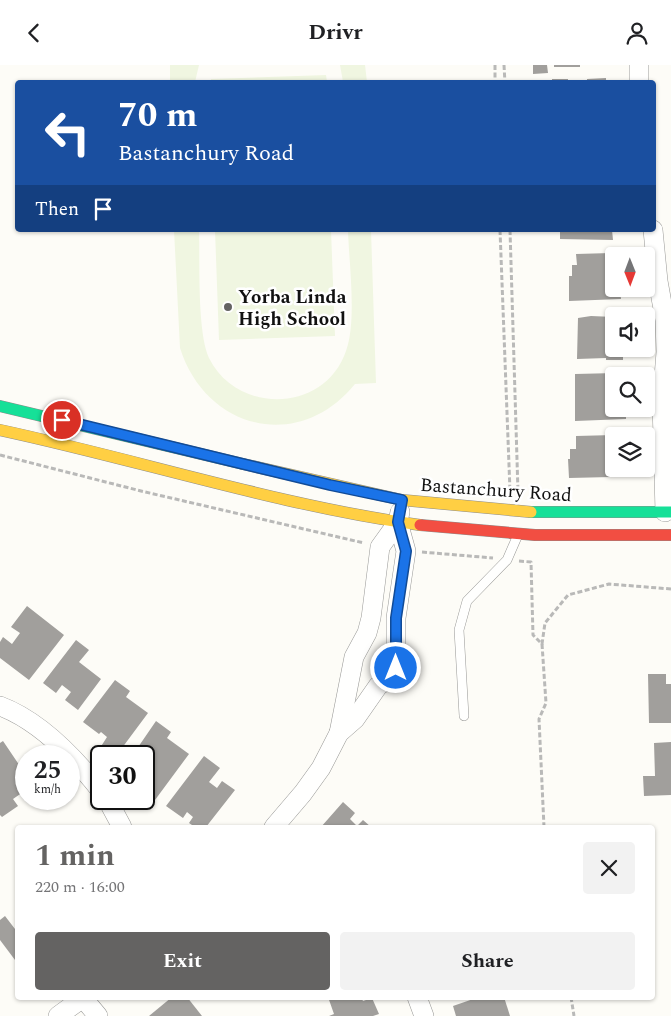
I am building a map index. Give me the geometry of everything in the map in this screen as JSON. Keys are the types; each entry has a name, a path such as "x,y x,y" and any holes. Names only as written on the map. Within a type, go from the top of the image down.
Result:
{"main road":[{"name":"Bastanchury Road","path":"0,406 330,485 402,500 548,513 668,512"},
{"path":"0,418 23,422 35,421 45,416"},
{"path":"0,430 322,507 398,522 518,535 570,537 671,535"}],"street":[{"path":"639,65 639,80"},
{"path":"653,232 658,281 665,320 666,352 662,402 668,512"},
{"path":"339,733 341,713 352,675 354,657 367,633 371,618 380,547 398,522 402,500"},
{"path":"276,825 312,781 339,733 355,719 378,686 392,677 396,668 396,618 406,551 398,522"},
{"path":"352,675 378,686"},
{"path":"0,706 14,712 58,745 90,777"},
{"path":"113,810 121,825"},
{"path":"58,1016 81,1000"},
{"path":"86,1000 98,1016"},
{"path":"418,1000 424,1016"}],"lane":[{"path":"464,716 458,630 467,601 506,560 518,535"}],"path":[{"path":"495,65 495,80"},
{"path":"504,65 505,80"},
{"path":"500,232 510,497"},
{"path":"510,232 519,498"},
{"path":"0,455 141,491 380,547"},
{"path":"406,551 531,562 533,635 542,644"},
{"path":"544,825 539,719 546,703 542,644 545,623 568,595 609,585 671,589"},
{"path":"571,1000 574,1016"}],"green space":[{"path":"170,65 199,65 195,80 170,80"},
{"path":"340,65 365,65 367,80 343,80"},
{"path":"326,75 327,80 211,80"},
{"path":"174,232 199,232 199,278 205,346 209,358 222,377 239,390 259,397 280,399 301,395 320,386 335,371 346,351 349,339 352,292 348,232 371,232 376,383 355,384 332,406 308,419 282,425 256,423 232,414 210,398 193,376 180,348"},
{"path":"215,232 331,232 335,336 219,340"}],"building":[{"path":"533,65 547,65 548,73 533,74"},
{"path":"554,65 580,65 580,67 554,67"},
{"path":"606,78 606,80 587,80"},
{"path":"552,79 568,79 568,80"},
{"path":"560,232 612,232 613,240 560,239"},
{"path":"605,253 605,297 621,297 621,299 569,301 569,276 572,276 572,265 577,265 576,254"},
{"path":"605,317 605,357 623,357 623,360 606,360 606,358 577,359 578,318"},
{"path":"605,373 605,417 626,417 626,419 575,421 575,374"},
{"path":"605,435 605,477 611,477 569,478 568,459 570,459 570,449 576,449 576,436"},
{"path":"27,606 64,635 29,680 0,658 0,642 3,637 12,644 20,633 11,627"},
{"path":"76,640 89,650 79,662 101,679 78,710 65,700 71,692 62,685 56,693 43,683"},
{"path":"648,674 666,674 666,684 671,684 671,723 649,723"},
{"path":"115,680 130,691 126,697 148,713 124,745 102,745 107,737 101,732 99,734 83,722"},
{"path":"156,721 171,732 167,738 189,754 155,800 155,745 140,745"},
{"path":"3,741 15,759 15,798 13,799 15,808 2,817 0,815 0,743"},
{"path":"671,742 671,795 644,796 643,776 655,776 654,743"},
{"path":"204,756 220,768 209,782 217,788 222,781 235,790 208,825 192,825 189,823 193,817 187,812 183,818 166,806"},
{"path":"343,802 355,813 350,819 356,825 323,825"},
{"path":"363,820 369,825 358,825"},
{"path":"5,916 15,929 15,960 0,940 0,920"},
{"path":"168,1000 189,1000 202,1016 149,1016"},
{"path":"329,1000 373,1000 379,1014 373,1016 329,1016 334,1014"},
{"path":"470,1000 505,1000 510,1016 456,1016 453,1006"}],"traffic: fast":[{"path":"0,406 243,464"},
{"path":"531,512 671,512"}],"traffic: slow":[{"path":"0,430 314,506 420,525"},
{"path":"243,464 402,500 531,512"}],"traffic: jam":[{"path":"420,525 535,535 671,535"}],"place":[{"name":"Yorba Linda High School","path":"228,307"}],"route":[{"path":"62,420 330,485 402,500 398,522 406,551 396,618 396,668"}]}
